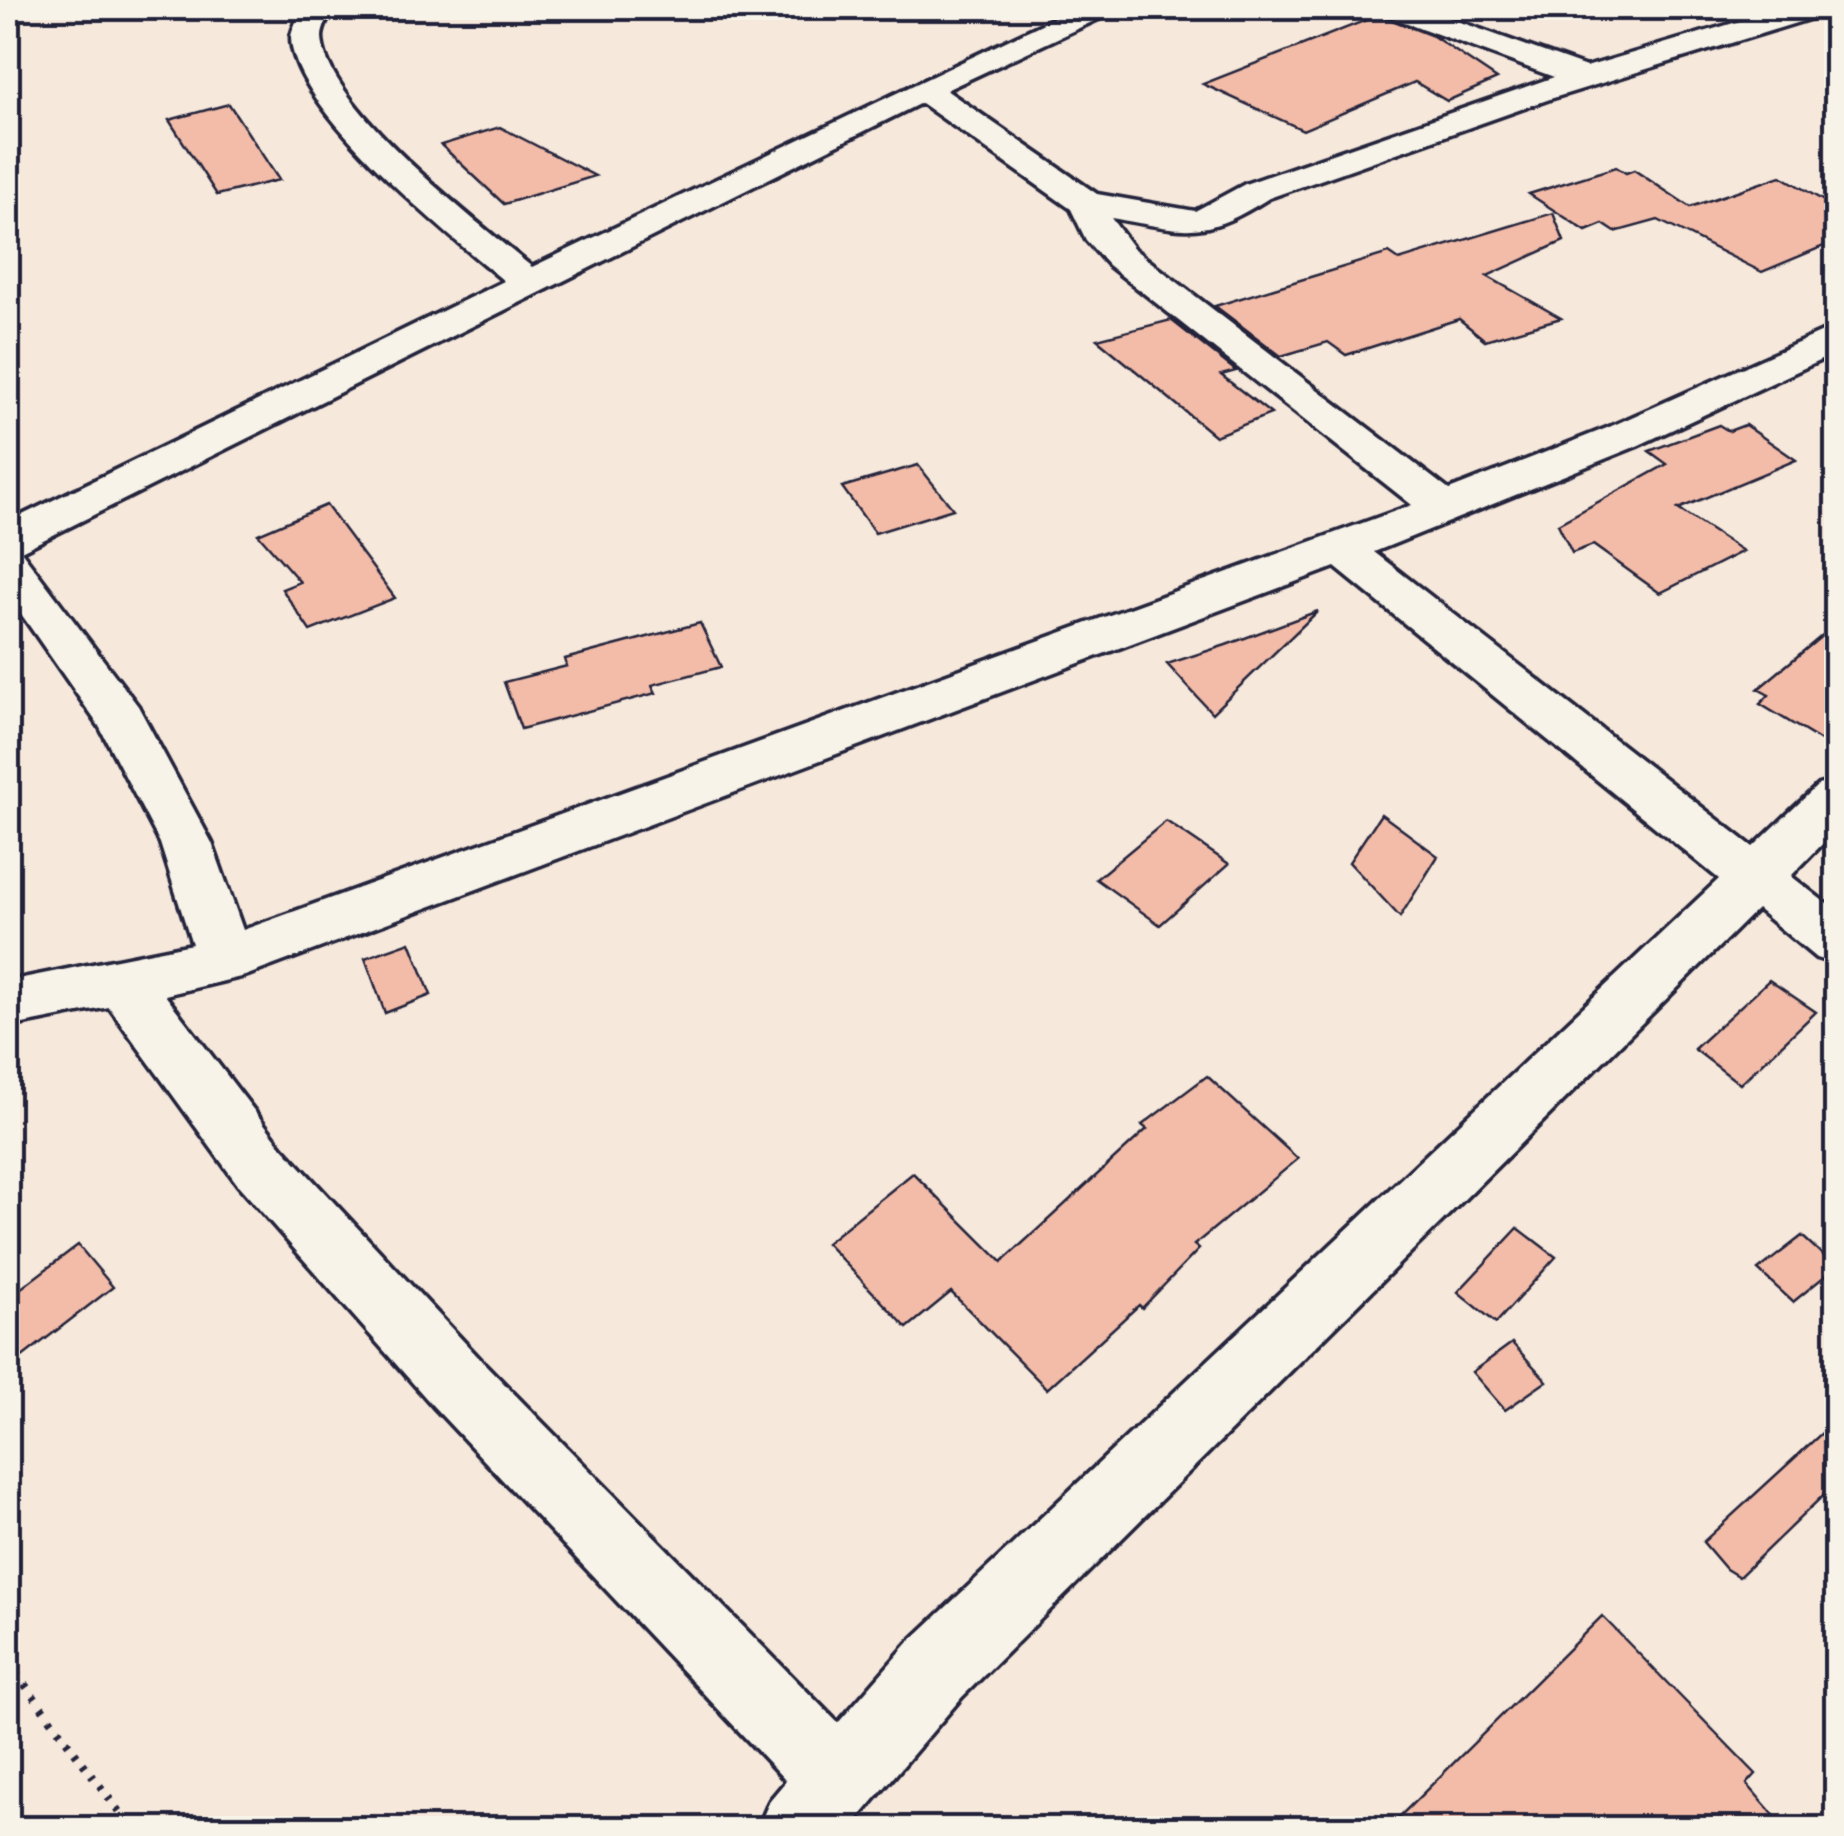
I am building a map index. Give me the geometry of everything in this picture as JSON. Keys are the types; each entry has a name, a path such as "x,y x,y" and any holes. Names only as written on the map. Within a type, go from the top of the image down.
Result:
{"street":[{"path":"317,8 306,27 308,48 336,101 373,148 530,283"},
{"path":"1394,8 1588,79"},
{"path":"923,89 1086,203 1156,218 1206,220 1257,191 1588,79 1814,8"},
{"path":"8,540 1075,11"},
{"path":"1086,203 1104,240 1444,508"},
{"path":"1142,271 1202,243 1206,220"},
{"path":"8,1004 124,984 225,960 1342,549 1622,437 1836,338"},
{"path":"1342,549 1836,942"},
{"path":"8,562 120,718 186,843 225,960"},
{"path":"124,984 273,1181 458,1383 819,1805 935,1670 1836,800"}],"path":[{"path":"8,1662 131,1828"}],"building":[{"path":"1379,15 1433,36 1497,79 1447,101 1415,82 1303,130 1203,84"},
{"path":"229,104 279,180 217,195 169,120"},
{"path":"500,127 595,176 504,204 441,145"},
{"path":"1616,167 1626,173 1634,170 1690,207 1781,176 1836,208 1836,241 1762,272 1658,220 1615,232 1603,224 1586,231 1529,194"},
{"path":"1553,213 1564,241 1487,276 1561,318 1485,340 1459,319 1346,355 1328,342 1281,356 1215,306 1389,253 1399,260"},
{"path":"1171,320 1236,371 1221,375 1271,414 1215,436 1097,339"},
{"path":"1719,425 1729,431 1745,425 1796,460 1678,509 1743,551 1660,593 1593,545 1572,553 1558,524 1667,464 1649,451"},
{"path":"918,465 953,509 875,533 842,487"},
{"path":"326,505 395,598 310,631 282,589 300,582 258,534"},
{"path":"1318,611 1212,713 1167,664 1226,645"},
{"path":"700,623 721,667 652,685 656,693 521,729 504,682 567,666 565,659"},
{"path":"1836,624 1836,750 1760,704 1769,695 1758,689"},
{"path":"1381,814 1438,856 1400,917 1349,862"},
{"path":"1166,821 1229,864 1160,925 1096,879"},
{"path":"410,942 431,995 385,1013 365,958"},
{"path":"1769,980 1816,1012 1740,1084 1694,1049"},
{"path":"1207,1076 1298,1159 1194,1245 1199,1249 1142,1308 1139,1305 1047,1389 951,1292 907,1328 826,1243 913,1173 1002,1262 1147,1129 1142,1125"},
{"path":"1518,1228 1556,1257 1496,1323 1458,1292"},
{"path":"1802,1236 1836,1267 1793,1302 1758,1270"},
{"path":"78,1245 113,1287 8,1368 8,1298"},
{"path":"1512,1343 1547,1381 1505,1410 1472,1372"},
{"path":"1836,1420 1836,1483 1739,1577 1726,1569 1703,1542"},
{"path":"1602,1616 1756,1774 1747,1784 1785,1828 1388,1828"}]}
